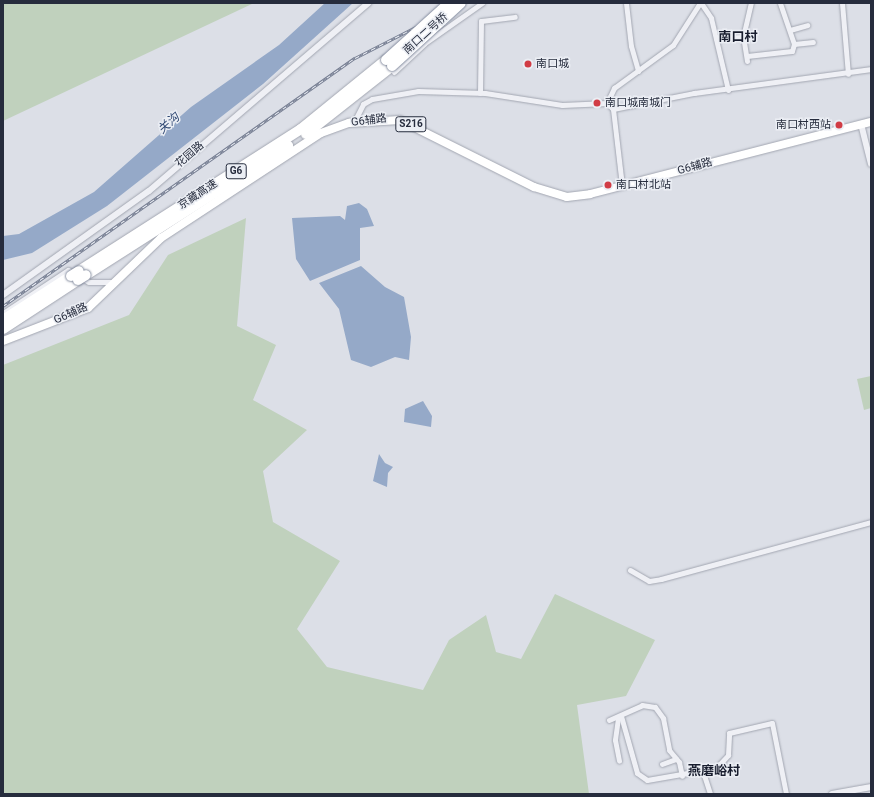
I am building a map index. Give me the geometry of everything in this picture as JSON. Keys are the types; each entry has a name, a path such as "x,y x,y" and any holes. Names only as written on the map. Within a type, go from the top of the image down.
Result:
{"highway":[{"name":"南口二号桥","path":"391,66 450,3"},
{"name":"南口二号桥","path":"391,66 461,3"},
{"path":"3,320 78,276 304,135 391,66"},
{"path":"3,329 78,276"}],"main road":[{"name":"G6辅路","path":"3,341 88,308 148,249 173,230 321,133 354,122 400,120 558,196 577,196 622,186 871,122"}],"street":[{"name":"花园路","path":"3,295 148,191 368,3"},
{"path":"391,66 482,3"},
{"path":"626,3 631,46 638,70"},
{"path":"607,103 614,88 673,45 701,3 711,18 728,90"},
{"path":"751,3 743,37 747,59 786,54 792,51 794,44 780,3"},
{"path":"842,3 848,74"},
{"path":"480,93 481,21 515,17"},
{"path":"790,30 807,25"},
{"path":"716,38 743,37"},
{"path":"794,44 814,42"},
{"path":"613,109 728,90 871,70"},
{"path":"354,122 363,104 372,99 418,91 480,93 562,105 607,103 613,109 622,186"},
{"path":"861,124 871,164"},
{"path":"3,313 68,270 89,282 116,282"},
{"path":"630,570 643,579 661,579 871,522"},
{"path":"609,720 620,717 642,705 655,707 663,718 669,750 676,759 682,776"},
{"path":"619,761 615,740 620,717"},
{"path":"620,717 639,778 657,780 703,772 724,762 729,733 768,722 775,728 786,794"},
{"path":"662,764 676,759"},
{"path":"703,772 710,794"},
{"path":"832,794 871,787"}],"green space":[{"path":"3,3 254,3 3,121"},
{"path":"246,218 237,326 276,345 253,400 307,430 263,471 273,522 340,561 297,629 327,667 423,690 449,640 486,615 496,652 521,659 555,594 655,640 626,696 577,705 589,794 3,794 3,365 129,315 168,255"},
{"path":"871,376 871,408 864,410 857,379"}],"water":[{"path":"325,3 353,3 263,84 107,206 32,253 3,260 3,236 19,234 94,192 191,107 279,45"},
{"path":"359,203 367,209 374,226 360,228 360,260 310,281 296,259 292,218 340,216 345,220 347,206"},
{"path":"361,266 385,287 404,297 411,337 409,360 395,357 371,367 351,360 339,309 319,283"},
{"path":"423,401 432,416 431,427 404,422 405,409"},
{"path":"379,454 385,463 393,467 388,473 387,487 373,481"}],"railway":[{"path":"3,306 355,58 463,3"}],"place":[{"name":"南口城","path":"528,64"},
{"name":"南口城南城门","path":"597,103"},
{"name":"南口村西站","path":"839,125"},
{"name":"南口村北站","path":"608,185"}],"district":[{"name":"南口村","path":"738,37"},
{"name":"燕磨峪村","path":"714,771"}],"water label":[{"name":"关沟","path":"169,124"}]}
